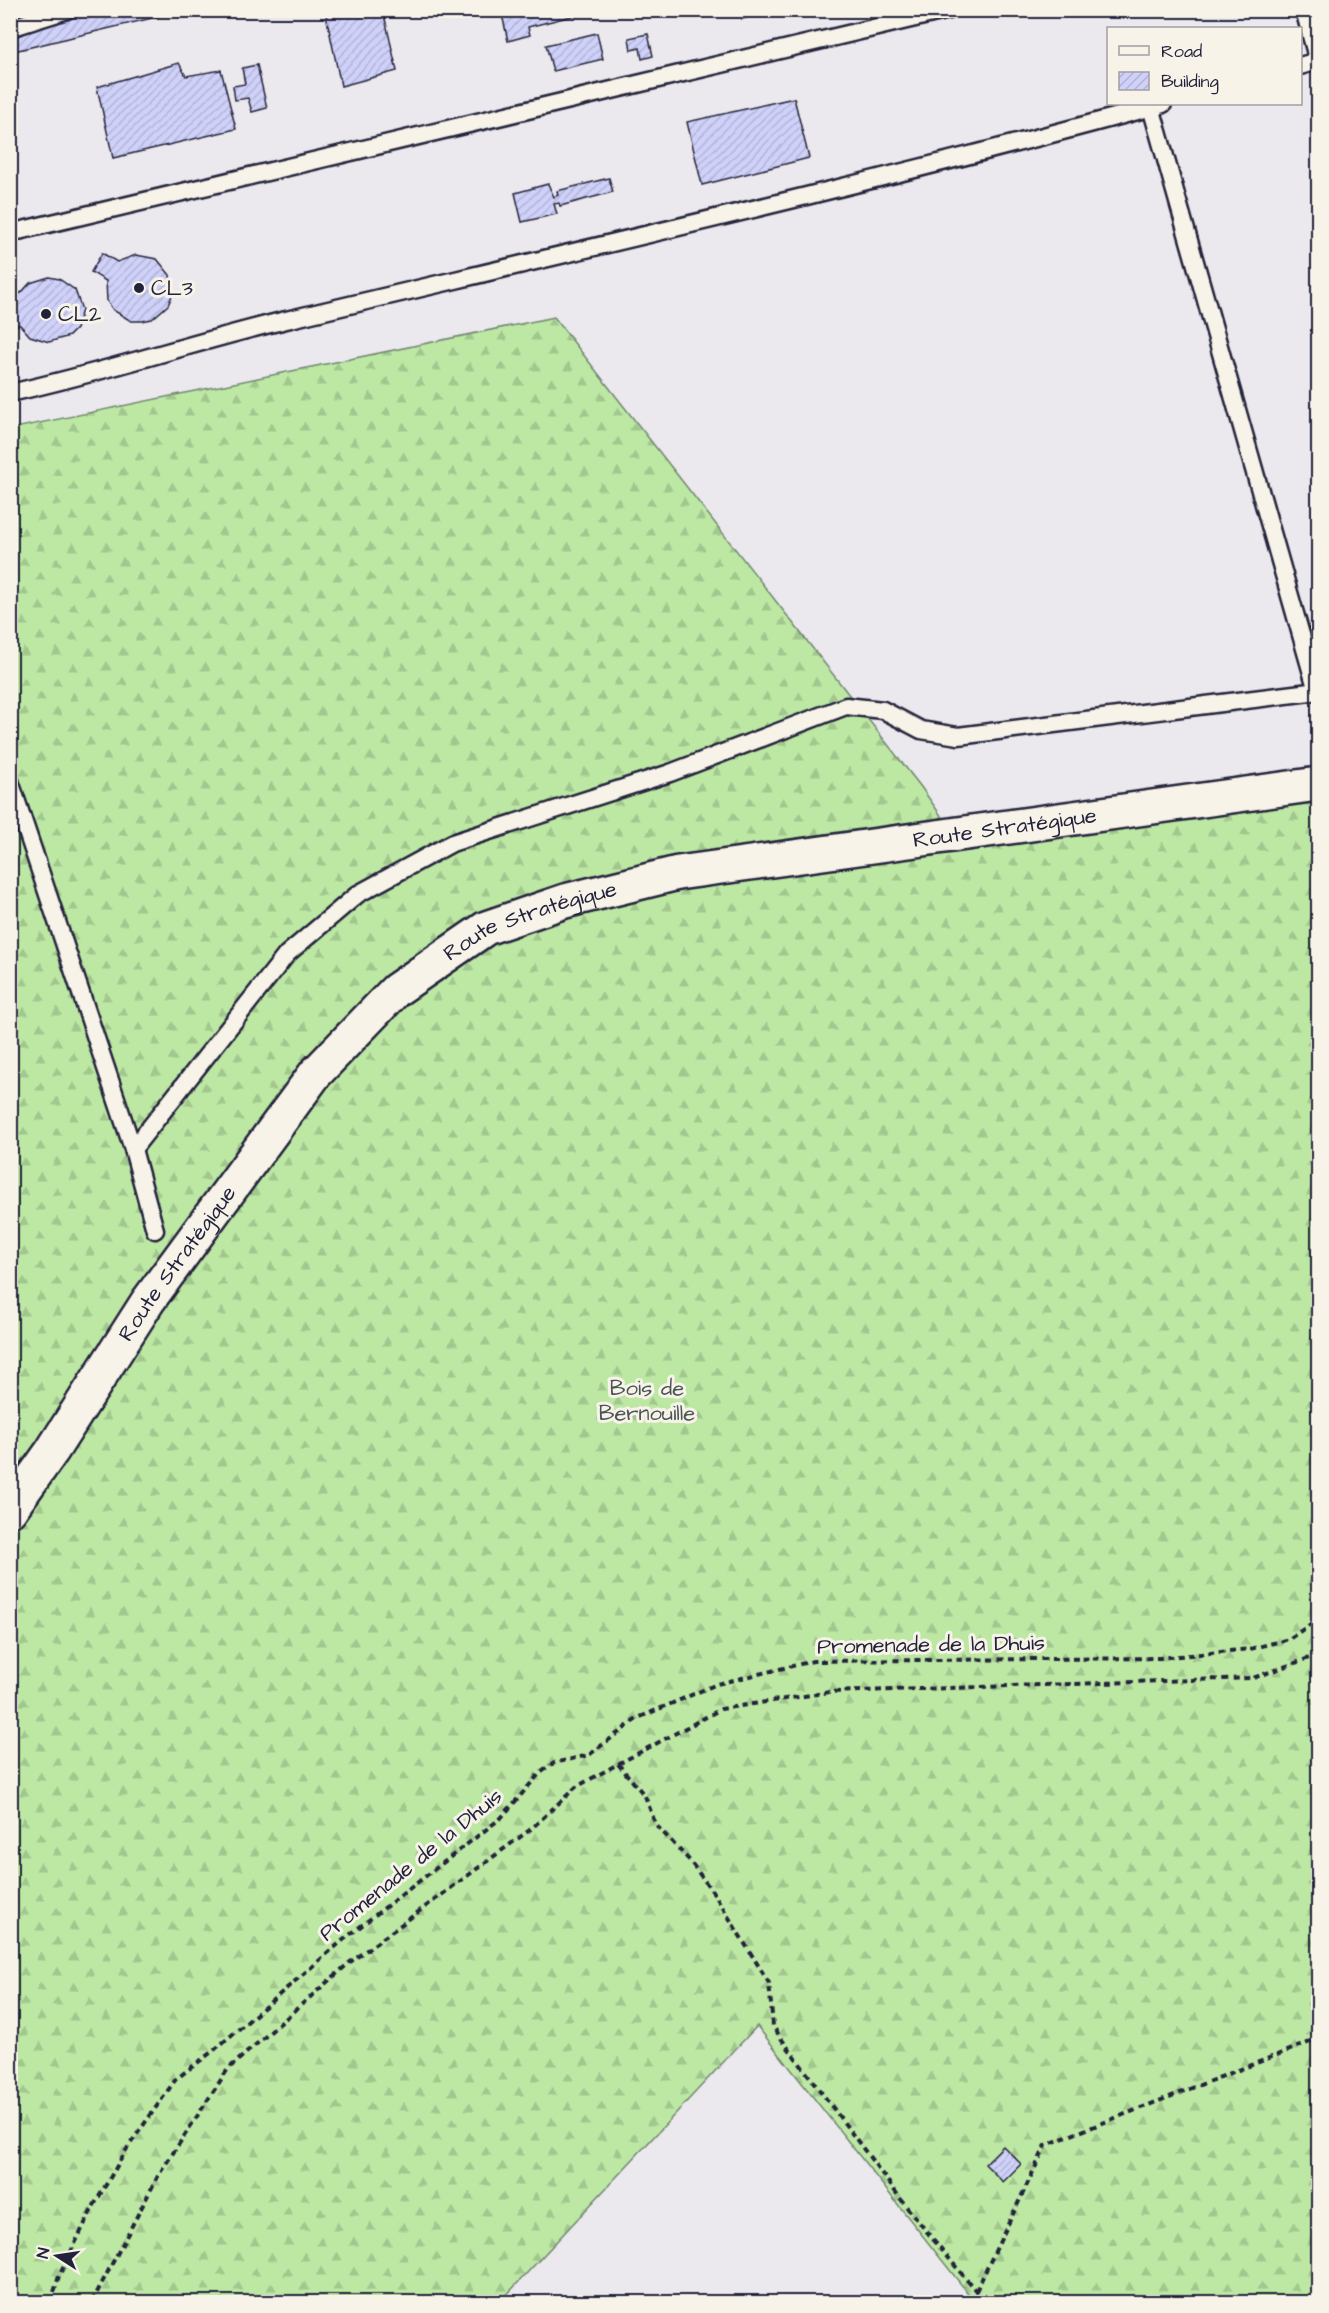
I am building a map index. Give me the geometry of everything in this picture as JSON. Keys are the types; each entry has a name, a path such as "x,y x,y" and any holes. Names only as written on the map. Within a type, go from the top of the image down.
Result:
{"street":[{"name":"Route Stratégique","path":"10,1510 52,1451 148,1300 315,1074 396,990 486,928 565,901 678,873 1318,784"}],"lane":[{"path":"10,28 67,10"},
{"path":"10,233 949,10"},
{"path":"1304,10 1312,63"},
{"path":"10,393 58,382 237,332 754,211 1157,105 1318,691 958,736 921,730 883,710 846,706 670,773 452,843 358,894 287,954 133,1149"},
{"path":"10,781 133,1149 155,1230"}],"path":[{"name":"Promenade de la Dhuis","path":"51,2302 58,2276 93,2207 128,2147 176,2079 213,2051 348,1936 501,1818 539,1774 554,1763 590,1755 638,1718 717,1684 813,1661 1160,1658 1250,1649 1279,1642 1289,1639 1318,1619"},
{"name":"Promenade de la Dhuis","path":"92,2302 158,2176 228,2069 349,1963 531,1829 576,1787 721,1709 819,1694 1253,1678 1318,1656"},
{"path":"618,1764 645,1796 656,1825 690,1861 714,1895 770,1983 773,2026 783,2041 909,2210 985,2302"},
{"path":"976,2291 1046,2145 1318,2039"}],"green space":[{"name":"Bois de Bernouille","path":"554,317 921,787 953,833 1318,791 1318,2302 975,2302 757,2026 500,2302 11,2302 10,1263 15,1256 10,1241 10,429"}],"building":[{"path":"82,10 164,10 165,15 10,52 10,29"},
{"path":"345,10 383,10 397,71 341,86 326,15"},
{"path":"501,10 596,10 528,27 530,35 508,41"},
{"path":"740,10 776,10 742,19"},
{"path":"597,33 603,59 553,71 546,45"},
{"path":"648,34 653,56 642,59 640,48 631,50 629,38"},
{"path":"179,63 186,76 221,70 236,129 113,158 97,87"},
{"path":"257,65 267,108 252,112 248,98 235,100 233,86 245,84 242,68"},
{"path":"794,98 809,158 702,185 687,122"},
{"path":"609,178 613,192 560,206 559,203 554,204 557,214 522,222 515,193 548,184 554,197 558,195 557,191"},
{"name":"CL3","path":"102,253 117,262 136,255 157,259 170,275 172,296 168,305 152,319 142,321 131,321 113,310 107,301 106,281 91,272"},
{"name":"CL2","path":"49,277 59,279 75,290 82,310 76,329 69,336 49,342 30,336 20,325 10,325 10,293 21,293 30,283"},
{"path":"1003,2146 1021,2164 1003,2182 985,2164"}],"place":[{"name":"CL3","path":"139,288"},
{"name":"CL2","path":"46,314"}]}
